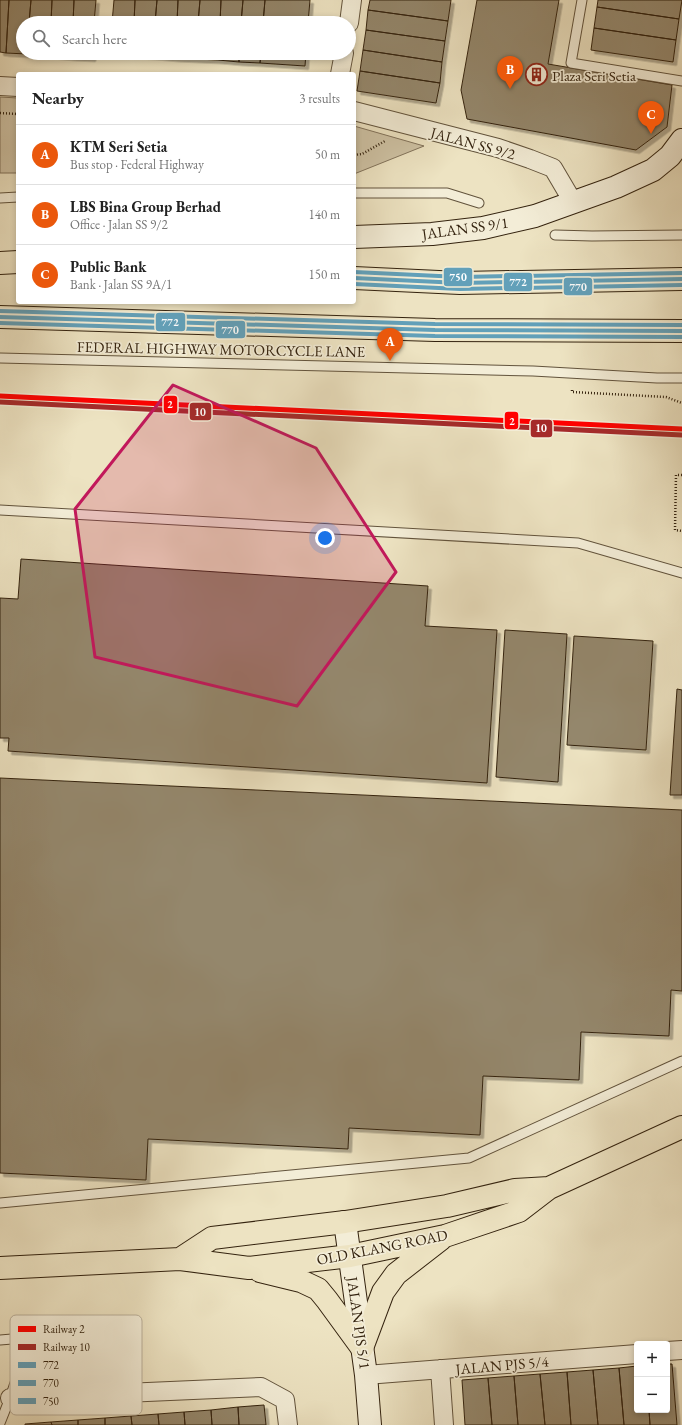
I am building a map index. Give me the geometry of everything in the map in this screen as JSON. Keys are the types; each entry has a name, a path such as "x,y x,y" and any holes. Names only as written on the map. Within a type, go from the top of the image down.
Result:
{"main road":[{"path":"0,264 16,263"},
{"path":"356,278 460,283 682,280"},
{"path":"0,317 435,330 682,331"},
{"name":"OLD KLANG ROAD","path":"0,1268 180,1259 249,1268 350,1256 445,1236 519,1211 549,1188 682,1127"},
{"name":"OLD KLANG ROAD","path":"180,1259 212,1238 345,1222 447,1206 515,1190 549,1188"},
{"path":"362,1348 383,1292 396,1274 445,1236"},
{"path":"249,1268 301,1281 318,1289 362,1348"}],"street":[{"path":"349,16 352,0"},
{"path":"340,72 343,60"},
{"path":"0,86 16,87"},
{"name":"JALAN SS 9/2","path":"356,112 498,148 553,168 573,202"},
{"name":"JALAN SS 9/1","path":"356,237 432,234 483,228 535,216 616,187 653,170 670,156 682,140"},
{"name":"JALAN PJS 5/1","path":"345,1222 366,1375 370,1425"},
{"path":"670,1352 682,1350"},
{"name":"JALAN PJS 5/4","path":"366,1375 634,1354"},
{"path":"440,1369 444,1425"},
{"path":"142,1392 261,1387 286,1400 288,1425"}],"lane":[{"path":"582,0 571,63 682,81"},
{"path":"356,193 447,194 479,203"},
{"path":"0,198 16,197"},
{"path":"555,235 682,235"},
{"name":"FEDERAL HIGHWAY MOTORCYCLE LANE","path":"0,358 533,371 682,378"},
{"path":"0,510 578,543 682,573"},
{"path":"0,1203 469,1158 682,1061"},
{"path":"0,1423 10,1398"}],"path":[{"path":"0,113 16,114"},
{"path":"682,475 676,475 675,530 682,531"}],"highlighted area":[{"path":"173,385 316,448 396,572 297,706 95,657 75,509"}],"shaded area":[{"path":"0,97 16,98 16,173 0,173"},
{"path":"356,127 424,146 356,173"}],"building":[{"path":"0,0 9,0 6,53 0,52"},
{"path":"9,0 31,0 30,16 16,16 16,53 6,53"},
{"path":"31,0 52,0 51,16 30,16"},
{"path":"52,0 74,0 73,16 51,16"},
{"path":"74,0 96,0 95,16 73,16"},
{"path":"114,0 135,0 134,16 113,16"},
{"path":"135,0 157,0 156,16 134,16"},
{"path":"157,0 178,0 177,16 156,16"},
{"path":"178,0 200,0 199,16 177,16"},
{"path":"200,0 221,0 220,16 199,16"},
{"path":"221,0 243,0 242,16 220,16"},
{"path":"243,0 265,0 264,16 242,16"},
{"path":"265,0 310,0 309,16 264,16"},
{"path":"370,0 451,0 448,21 368,10"},
{"name":"Plaza Seri Setia","path":"477,0 559,0 548,64 672,85 667,127 636,150 467,119 461,90"},
{"path":"598,0 682,0 679,19 597,7"},
{"path":"597,7 679,19 676,40 594,28"},
{"path":"368,10 448,21 445,41 366,30"},
{"path":"594,28 676,40 673,62 591,50"},
{"path":"366,30 445,41 442,62 363,50"},
{"path":"363,50 442,62 440,83 360,71"},
{"path":"218,60 239,60 239,62"},
{"path":"239,60 260,60 260,63 239,62"},
{"path":"260,60 305,60 305,66 260,63"},
{"path":"360,71 440,83 436,103 357,91"},
{"path":"21,559 428,586 425,626 497,630 487,783 8,751 9,738 0,738 0,598 18,599"},
{"path":"505,630 567,634 558,782 496,777"},
{"path":"574,636 653,641 646,750 567,745"},
{"path":"677,689 682,690 682,795 670,795"},
{"path":"0,778 682,810 682,991 671,990 669,1036 581,1032 579,1080 483,1076 480,1135 349,1128 348,1149 148,1139 146,1180 0,1173"},
{"path":"670,1364 672,1364 677,1425 650,1425 649,1413 670,1413"},
{"path":"634,1366 634,1413 649,1413 650,1425 624,1425 619,1368"},
{"path":"619,1368 624,1425 598,1425 593,1370"},
{"path":"593,1370 598,1425 571,1425 567,1372"},
{"path":"567,1372 571,1425 545,1425 540,1374"},
{"path":"540,1374 545,1425 518,1425 514,1376"},
{"path":"514,1376 518,1425 492,1425 488,1378"},
{"path":"488,1378 492,1425 465,1425 462,1380"},
{"path":"264,1405 266,1425 239,1425 238,1407"},
{"path":"238,1407 239,1425 212,1425 211,1410"},
{"path":"211,1410 212,1425 185,1425 184,1412"},
{"path":"184,1412 185,1425 159,1425 158,1414"},
{"path":"158,1414 159,1425 132,1425 131,1416"},
{"path":"131,1416 132,1425 105,1425 105,1418"},
{"path":"105,1418 105,1425 78,1425 78,1420"},
{"path":"78,1420 78,1425 52,1425 51,1422"},
{"path":"51,1422 52,1425 25,1425 25,1424"}],"rail line":[{"name":"2","path":"0,396 682,429"},
{"name":"10","path":"0,402 682,435"}],"transit line":[{"name":"750","path":"356,272 460,277 682,273"},
{"name":"772","path":"356,278 460,283 682,279"},
{"name":"770","path":"356,284 460,289 682,285"},
{"name":"750","path":"0,311 435,324 682,325"},
{"name":"772","path":"0,317 435,330 682,331"},
{"name":"770","path":"0,323 435,336 682,337"}],"place":[{"name":"Plaza Seri Setia","path":"537,75"},
{"name":"LBS Bina Group Berhad","path":"510,89"},
{"name":"Public Bank","path":"651,134"},
{"name":"KTM Seri Setia","path":"390,361"}]}
